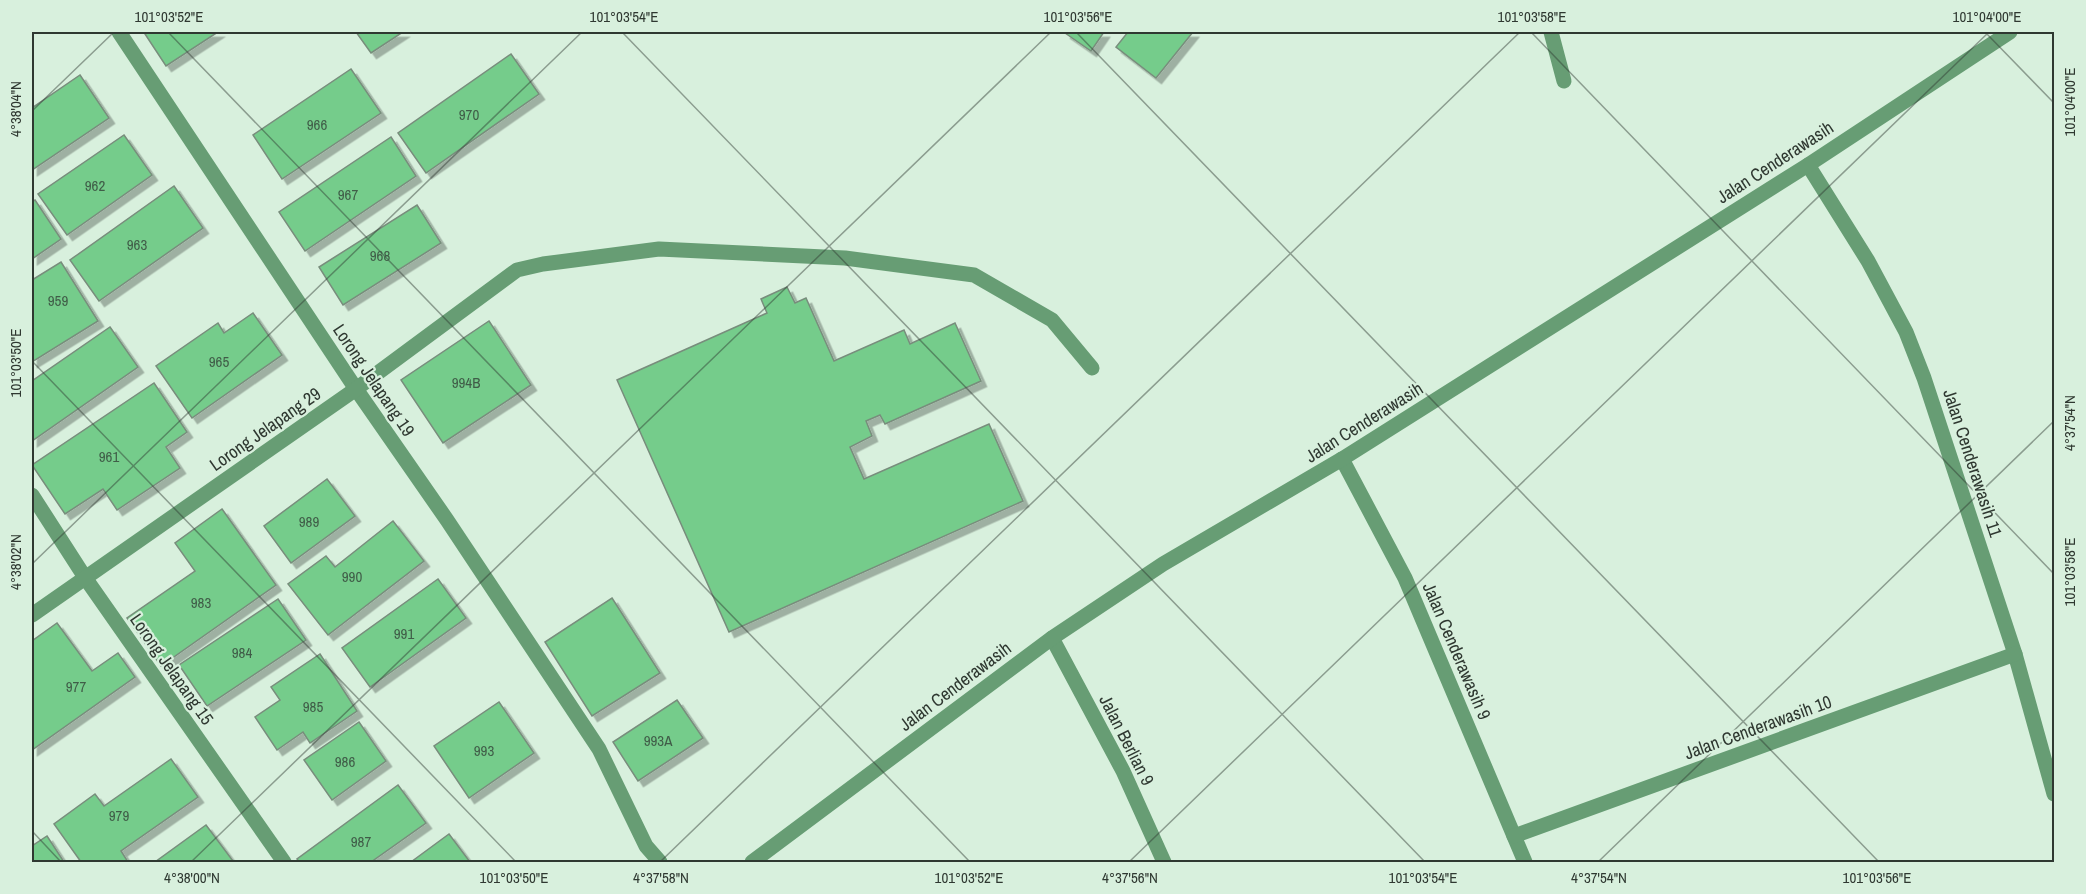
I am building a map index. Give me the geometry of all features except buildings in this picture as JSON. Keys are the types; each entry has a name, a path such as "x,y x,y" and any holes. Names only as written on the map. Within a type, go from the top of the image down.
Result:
{"street":[{"name":"Lorong Jelapang 19","path":"119,32 599,749 646,846 660,862"},
{"path":"1551,32 1564,81"},
{"name":"Jalan Cenderawasih","path":"752,862 1052,638 1163,564 1342,459 1808,165 2010,32"},
{"name":"Jalan Cenderawasih 11","path":"1808,165 1868,261 1906,332 1939,420 2015,654 2055,794"},
{"name":"Lorong Jelapang 29","path":"32,615 356,389 517,270 543,264 659,249 845,258 974,275 1052,320 1092,368"},
{"name":"Jalan Cenderawasih 9","path":"1342,459 1405,578 1525,862"},
{"name":"Lorong Jelapang 15","path":"32,495 86,579 284,862"},
{"name":"Jalan Berlian 9","path":"1052,638 1123,771 1164,862"},
{"name":"Jalan Cenderawasih 10","path":"1514,836 2015,654"}]}
